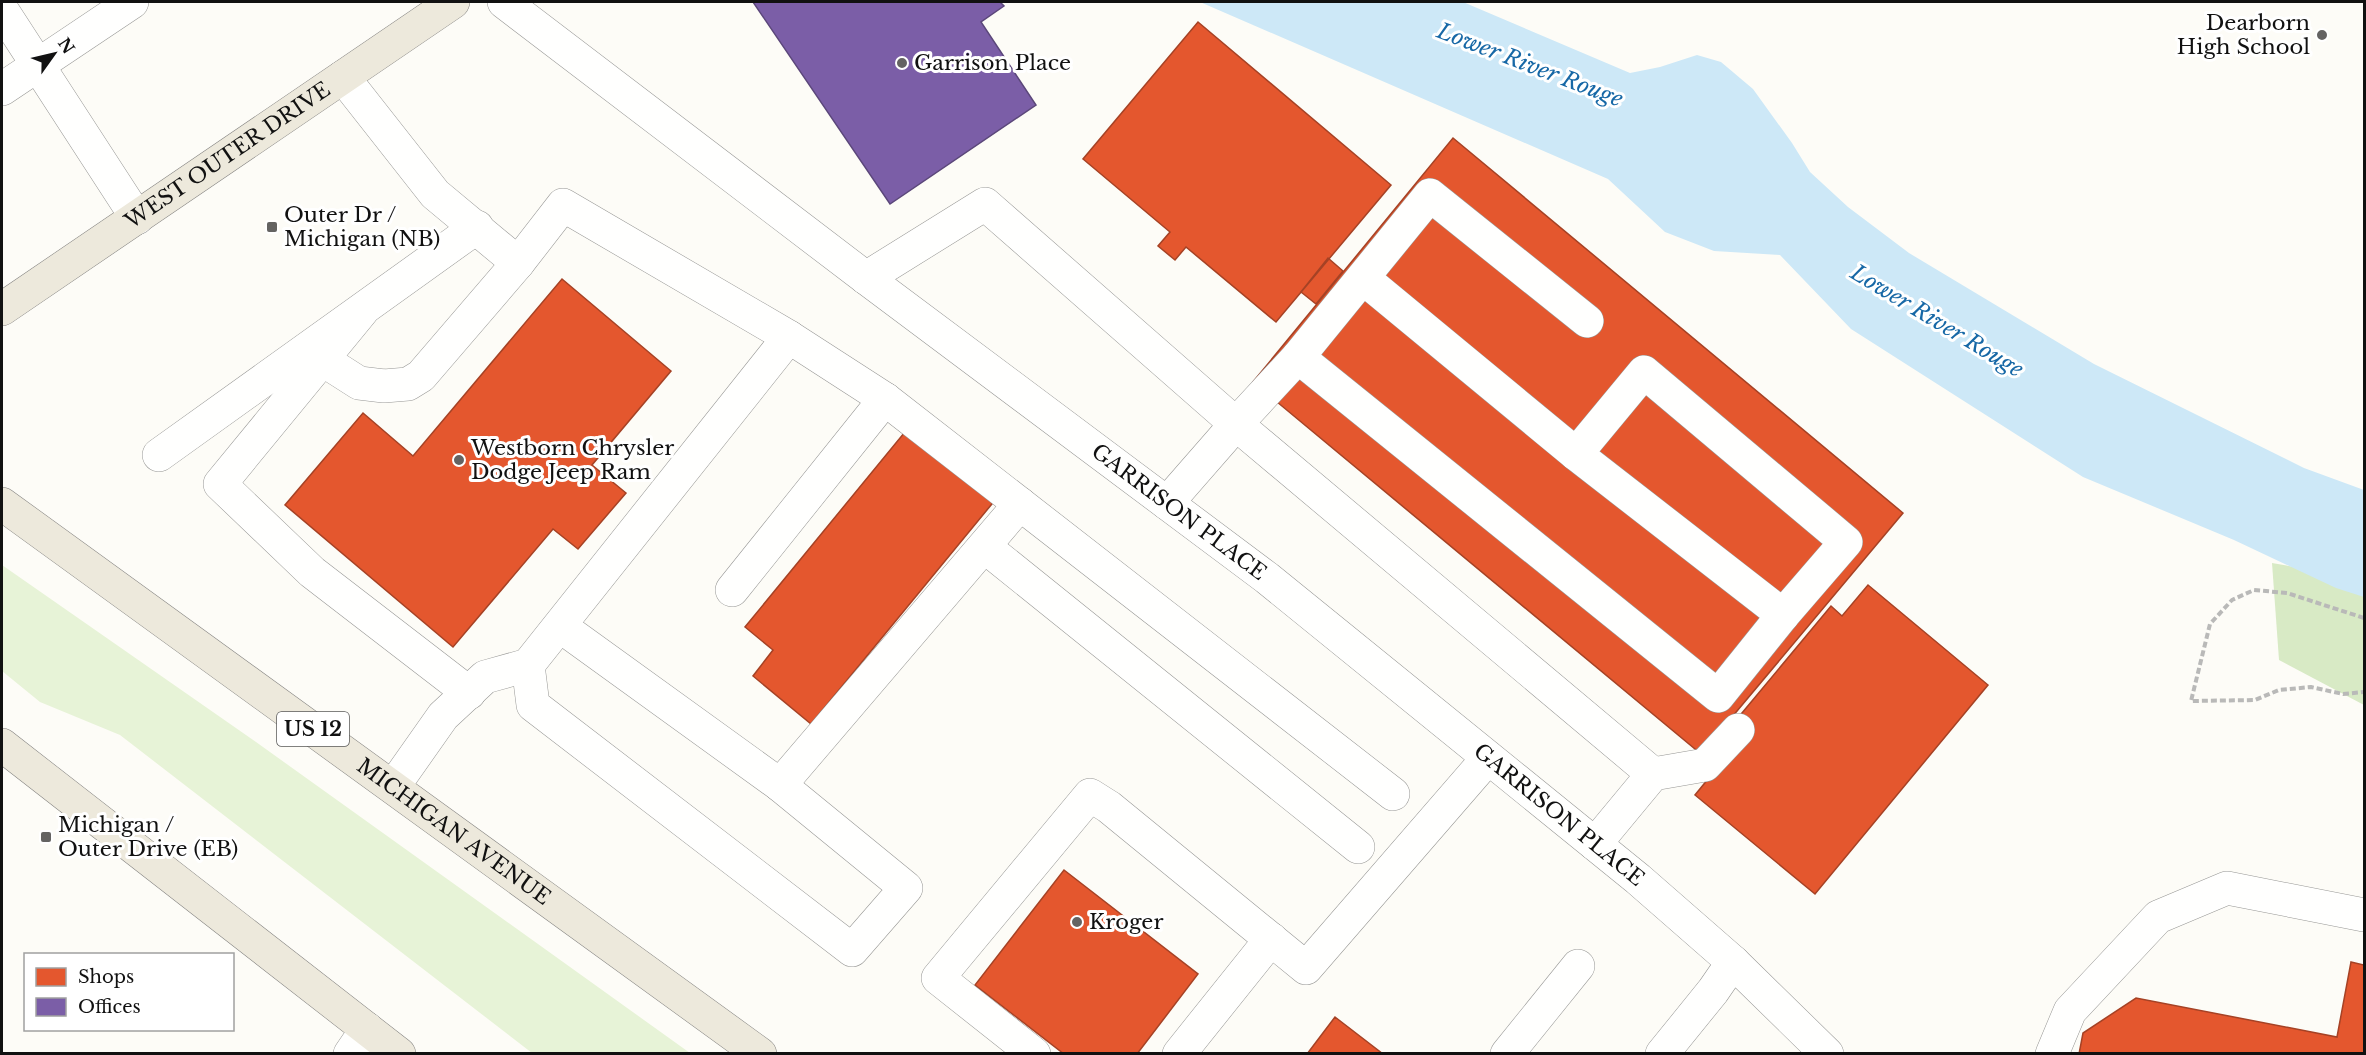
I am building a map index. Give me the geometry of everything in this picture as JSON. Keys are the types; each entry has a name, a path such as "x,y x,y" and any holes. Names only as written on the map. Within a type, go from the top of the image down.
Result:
{"main road":[{"name":"WEST OUTER DRIVE","path":"2,309 453,2"},
{"name":"MICHIGAN AVENUE","path":"2,504 751,1050"},
{"path":"2,745 373,1043 424,1053"}],"street":[{"name":"GARRISON PLACE","path":"504,2 866,278 1267,578 1638,879 1733,962 1827,1053"},
{"path":"2,89 128,3"},
{"path":"2,10 137,218"},
{"path":"342,77 435,194 518,263"},
{"path":"1167,503 1298,357 1430,195 1587,321"},
{"path":"866,278 985,204 1236,424 1653,774"},
{"path":"323,360 359,383 384,387 408,384 421,376 518,263 563,205 789,337 885,399 1394,794"},
{"path":"159,455 477,227"},
{"path":"1363,278 1576,454 1783,615"},
{"path":"362,311 220,484 312,572 469,693"},
{"path":"393,787 443,716 485,677 528,665 789,337"},
{"path":"1298,357 1718,696 1846,542 1644,372 1576,454"},
{"path":"732,590 885,399"},
{"path":"780,785 1020,504"},
{"path":"985,547 1358,847"},
{"path":"528,665 533,705 852,950 906,888 780,785 560,626"},
{"path":"1595,844 1653,774 1705,765 1738,730"},
{"path":"1034,1053 938,978 1090,795 1109,807 1306,968 1488,758"},
{"path":"2052,1053 2070,1011 2158,917 2227,888 2364,915"},
{"path":"1179,1053 1271,939"},
{"path":"1662,1053 1708,997 1733,962"},
{"path":"1507,1053 1578,966"}],"path":[{"path":"2364,618 2287,593 2254,590 2232,600 2210,624 2191,701 2255,700 2279,690 2311,687 2343,694 2364,692"}],"green space":[{"path":"2272,563 2364,579 2364,705 2279,660"},
{"path":"2,565 256,742 690,1053 532,1053 120,735 40,702 2,671"}],"water":[{"name":"Lower River Rouge","path":"1200,2 1463,2 1630,73 1660,67 1697,55 1721,62 1753,89 1810,172 1848,207 1909,253 2094,364 2304,468 2364,490 2364,597 2336,588 2234,540 2083,477 1851,329 1780,255 1714,251 1665,232 1608,179"}],"building: Shops":[{"path":"1198,22 1391,185 1276,322 1186,247 1175,260 1158,246 1170,232 1083,159"},
{"path":"1453,138 1903,513 1701,754 1253,382"},
{"path":"1328,258 1343,271 1316,304 1301,292"},
{"name":"Westborn Chrysler Dodge Jeep Ram","path":"562,279 671,371 592,465 626,493 578,549 553,529 453,647 285,505 363,413 413,456"},
{"path":"909,427 996,499 811,724 753,676 773,650 745,627"},
{"path":"1868,585 1988,685 1815,894 1695,795 1744,735 1732,725 1831,606 1842,616"},
{"name":"Kroger","path":"1064,870 1198,974 1137,1054 1064,1054 975,985"},
{"path":"2351,962 2364,965 2364,1054 2079,1054 2083,1033 2136,998 2337,1037"},
{"path":"1335,1017 1383,1054 1307,1054"}],"building: Offices":[{"name":"Garrison Place","path":"753,2 1000,2 1004,6 981,22 1036,105 890,204"}],"place":[{"name":"Dearborn High School","path":"2322,35"},
{"name":"Garrison Place","path":"902,63"},
{"name":"Outer Dr / Michigan (NB)","path":"272,227"},
{"name":"Westborn Chrysler Dodge Jeep Ram","path":"459,460"},
{"name":"Michigan / Outer Drive (EB)","path":"46,837"},
{"name":"Kroger","path":"1077,922"}]}
